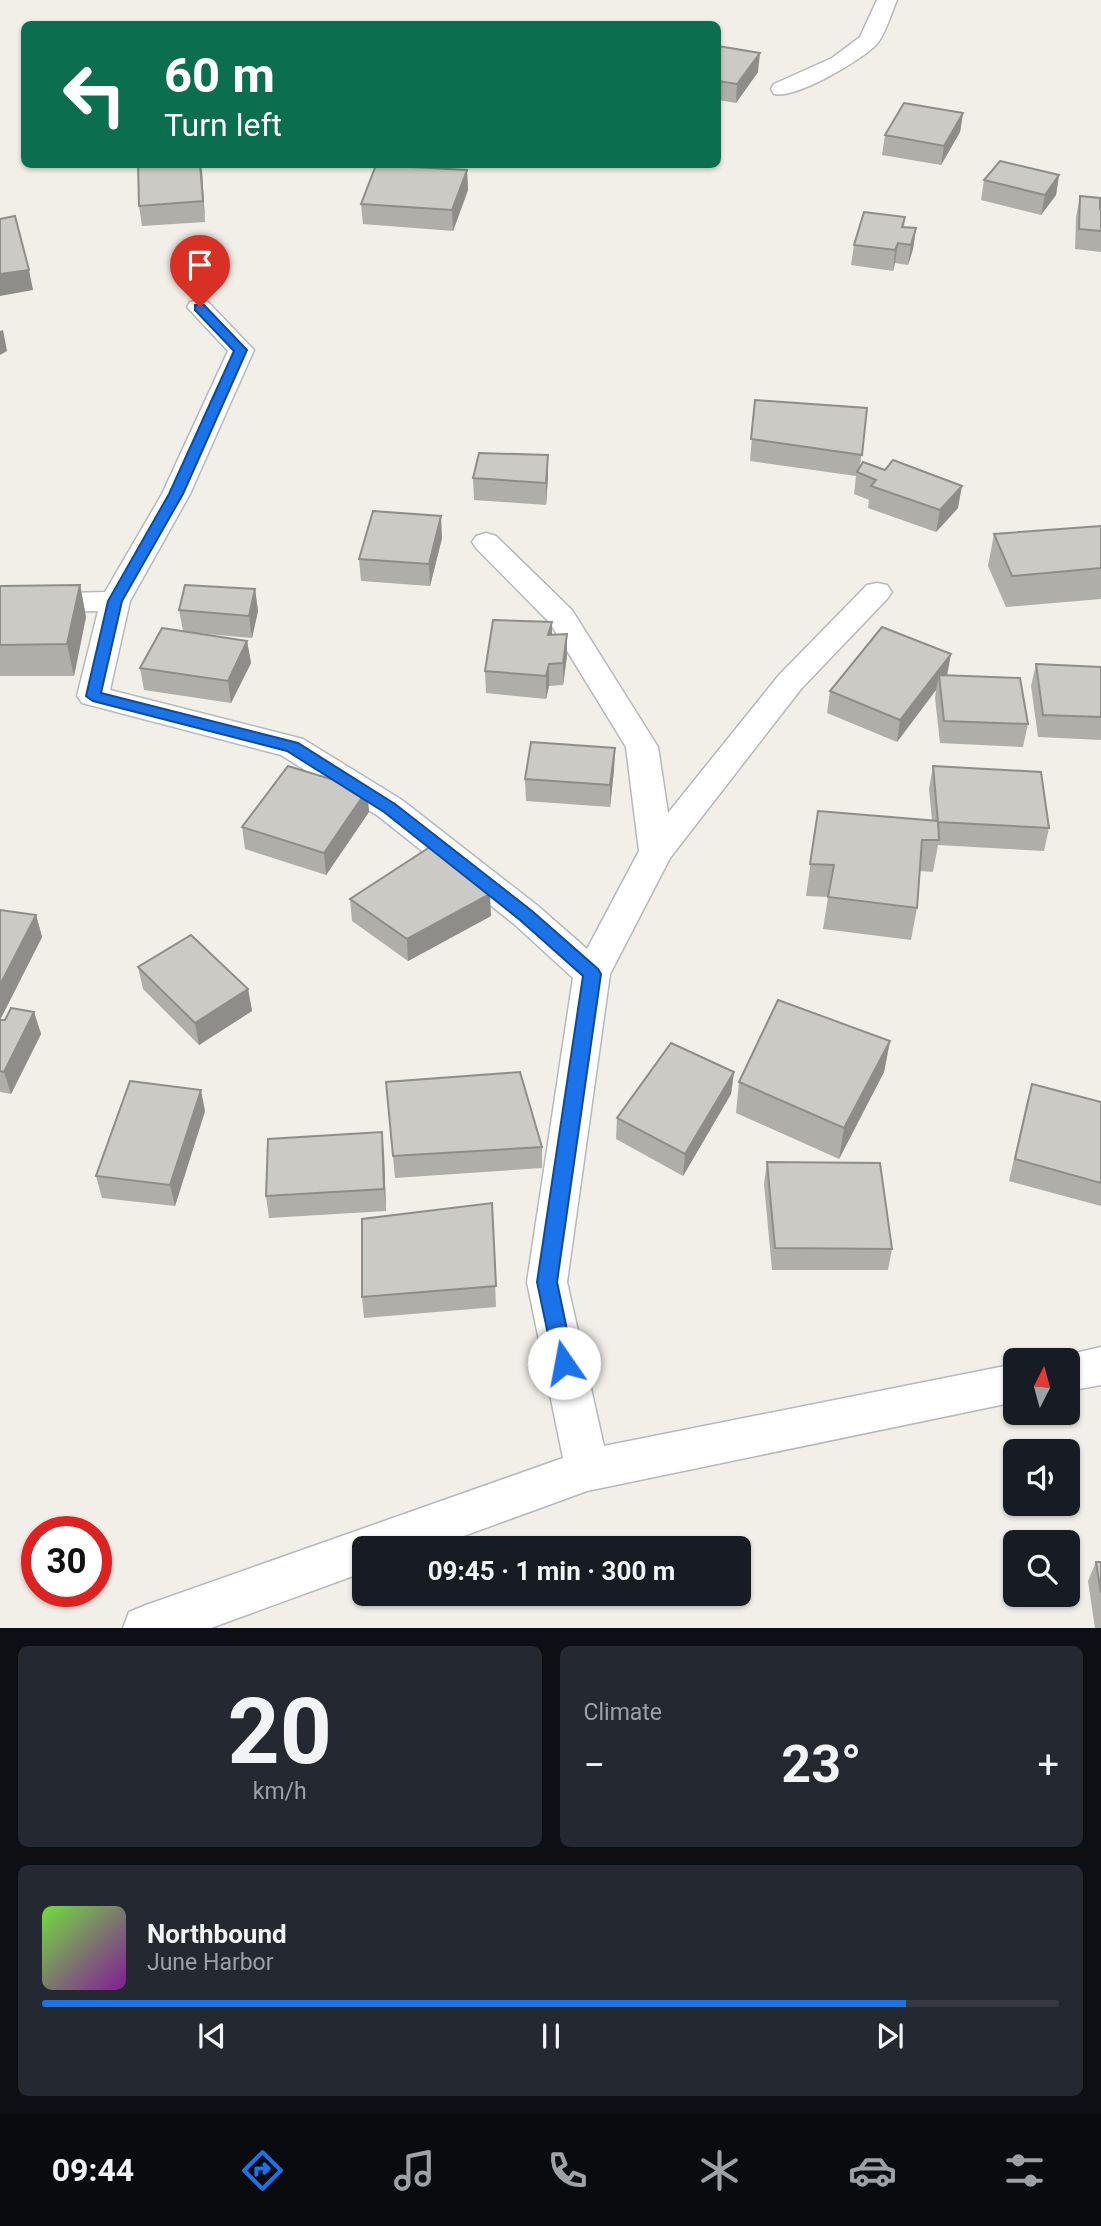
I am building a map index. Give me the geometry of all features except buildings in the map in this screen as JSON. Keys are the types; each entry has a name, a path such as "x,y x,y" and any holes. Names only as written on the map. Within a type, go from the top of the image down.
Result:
{"street":[{"path":"782,89 839,62 869,40 887,0"},
{"path":"200,307 241,350 176,494 115,601 93,696 292,747 390,808 526,915 592,974"},
{"path":"486,542 561,617 642,747 656,851"},
{"path":"587,1471 547,1282 592,974 656,851 790,682 877,592"},
{"path":"0,604 115,601"},
{"path":"1080,1370 1101,1366"},
{"path":"402,1536 587,1471 1003,1385"},
{"path":"146,1628 352,1554"}],"route":[{"path":"200,307 241,350 176,494 115,601 93,696 292,747 390,808 526,915 592,974 547,1282 564,1363"}]}
